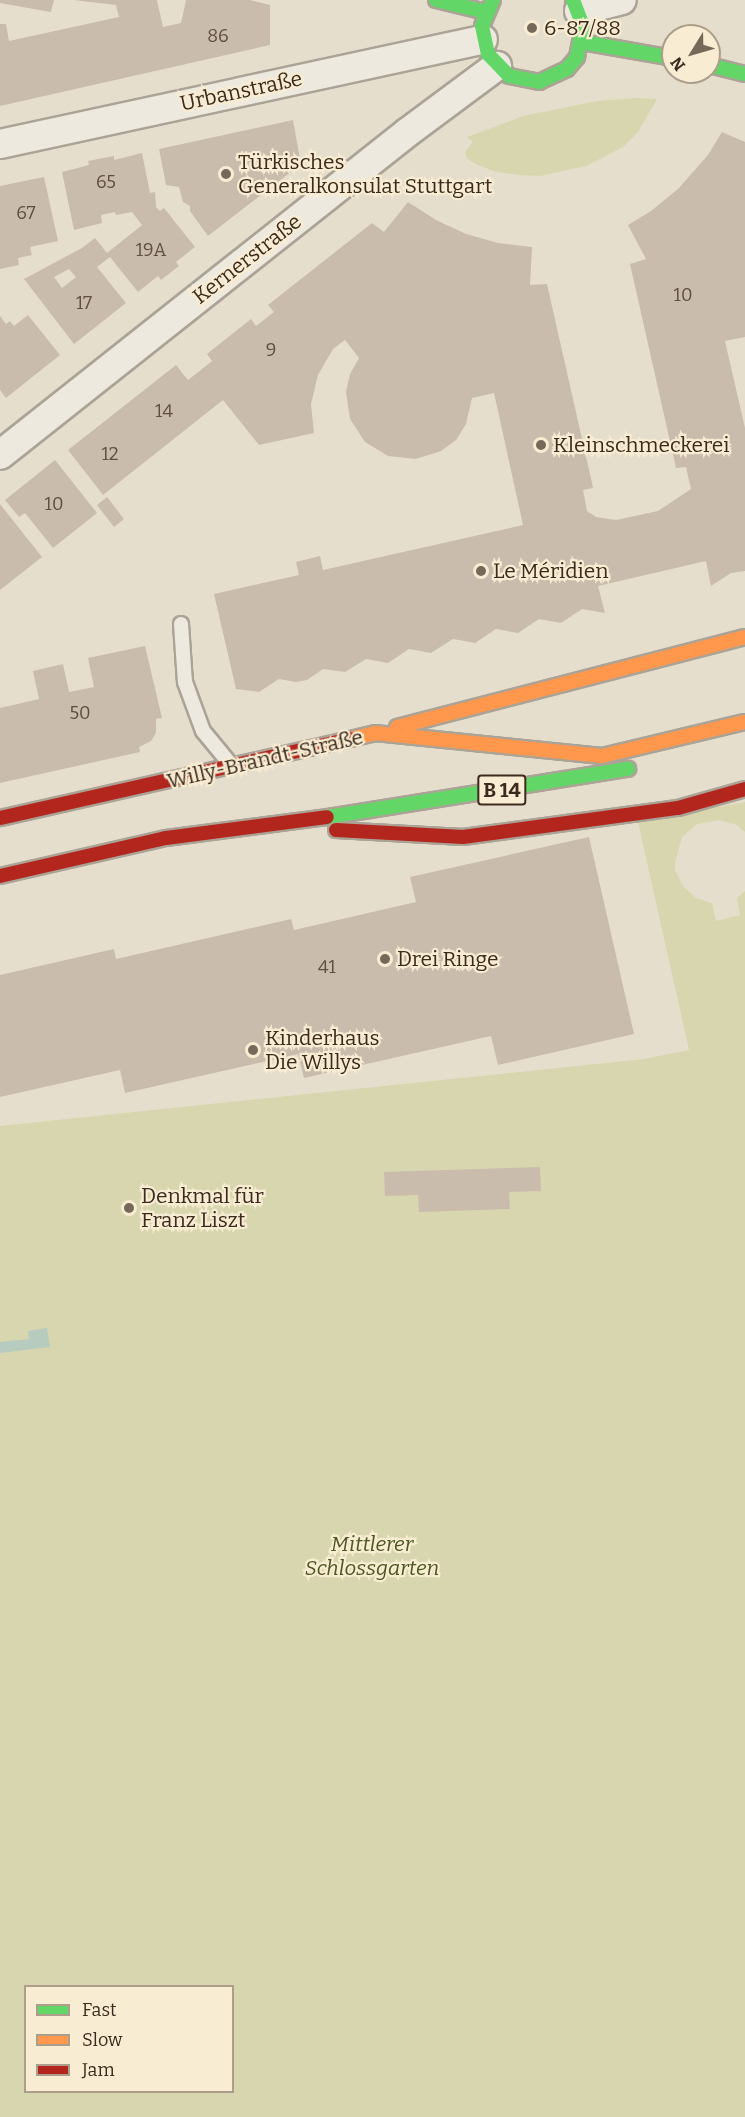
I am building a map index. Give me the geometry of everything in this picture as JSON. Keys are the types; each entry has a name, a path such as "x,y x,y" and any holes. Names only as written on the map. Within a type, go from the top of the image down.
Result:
{"main road":[{"path":"436,0 490,6 482,26 483,40 488,54 509,76 524,81 546,80 567,69 577,57 582,42 583,26 576,6"},
{"path":"582,42 661,55"},
{"path":"721,68 745,74"},
{"path":"375,733 745,637"},
{"name":"Willy-Brandt-Straße","path":"0,818 234,767 375,733 602,756 745,722"},
{"name":"B 14","path":"0,876 166,838 406,806 608,774 642,765"},
{"path":"256,826 463,837 678,808 745,789"}],"street":[{"path":"576,6 622,0"},
{"name":"Urbanstraße","path":"0,144 483,40"},
{"name":"Kernerstraße","path":"0,455 408,132 497,66"}],"lane":[{"path":"181,624 185,682 203,730 234,767"}],"green space":[{"path":"657,99 638,132 623,147 586,166 540,176 520,175 496,172 467,159 465,152 473,142 467,137 523,116 597,101"},
{"name":"Mittlerer Schlossgarten","path":"745,802 745,832 737,825 720,820 697,824 682,837 675,870 683,886 696,898 712,903 716,921 740,915 737,898 745,891 745,2117 0,2117 0,1126 644,1059 689,1050 638,822"}],"shaded area":[{"path":"47,1328 50,1347 0,1353 0,1342 29,1339 28,1331"}],"building":[{"path":"0,0 54,0 51,12 0,3"},
{"path":"73,0 157,0 163,27 181,23 186,0 250,0 270,5 270,45 0,106 0,24 6,24 9,41 119,17 116,5"},
{"name":"Türkisches Generalkonsulat Stuttgart","path":"293,120 301,164 208,236 190,211 190,206 183,202 179,187 166,185 159,149"},
{"path":"722,132 745,142 745,337 725,341 745,428 745,571 731,573 711,586 706,561 598,586 605,613 582,609 561,623 539,619 518,633 496,629 475,643 453,639 431,653 409,649 388,663 366,659 345,672 323,669 307,680 296,682 279,679 259,692 236,689 214,594 299,575 296,562 320,556 323,570 523,525 494,393 472,398 466,424 456,440 441,451 416,459 388,456 365,442 350,419 346,392 350,374 359,358 345,340 333,349 318,375 311,404 314,433 259,445 223,400 103,495 68,450 176,365 188,380 212,361 207,354 251,319 256,326 274,312 268,305 372,223 384,232 408,202 436,220 466,234 498,243 532,247 530,285 547,284 592,483 593,488 583,490 587,511 596,517 616,520 658,511 691,489 686,467 676,468 630,264 646,259 628,225 651,211 678,189 708,155"},
{"path":"142,153 150,193 155,192 156,207 160,211 164,208 195,247 176,262 179,266 161,280 158,276 138,292 110,257 97,267 126,303 74,344 24,279 82,248 95,238 107,253 142,225 132,212 116,215 115,212 101,215 102,223 74,230 62,172 89,165 88,161 114,156 114,160","holes":["69,269 76,277 62,288 54,277"]},
{"path":"44,177 58,241 30,247 32,255 18,258 19,265 0,269 0,186"},
{"path":"28,315 60,355 6,398 0,390 0,316 6,324 10,321 14,326"},
{"path":"55,460 97,513 53,548 25,513 19,517 5,500"},
{"path":"107,497 124,519 114,527 97,505"},
{"path":"0,504 42,557 0,590"},
{"path":"145,646 162,718 156,719 156,733 151,741 139,747 140,752 0,783 0,708 39,699 33,671 63,664 69,692 94,687 88,658"},
{"path":"589,837 634,1034 498,1065 491,1036 304,1078 298,1054 125,1093 120,1070 0,1097 0,975 114,949 116,959 291,919 294,930 416,902 410,877"},
{"path":"540,1167 541,1191 509,1192 510,1209 419,1212 418,1195 385,1196 384,1172"}],"traffic: fast":[{"path":"436,0 486,12"},
{"path":"493,0 482,26 488,54 509,76 539,82 567,69 577,57 583,26 573,0"},
{"path":"582,42 661,56"},
{"path":"721,68 745,74"},
{"path":"327,817 628,769"}],"traffic: slow":[{"path":"397,727 745,637"},
{"path":"350,739 375,733 602,756 745,722"}],"traffic: jam":[{"path":"0,818 350,739"},
{"path":"336,830 463,837 678,808 745,789"},
{"path":"0,876 166,838 327,817"}],"place":[{"name":"6-87/88","path":"532,28"},
{"name":"Türkisches Generalkonsulat Stuttgart","path":"226,174"},
{"name":"Kleinschmeckerei","path":"541,445"},
{"name":"Le Méridien","path":"481,571"},
{"name":"Drei Ringe","path":"385,959"},
{"name":"Kinderhaus Die Willys","path":"253,1050"},
{"name":"Denkmal für Franz Liszt","path":"129,1208"}]}
